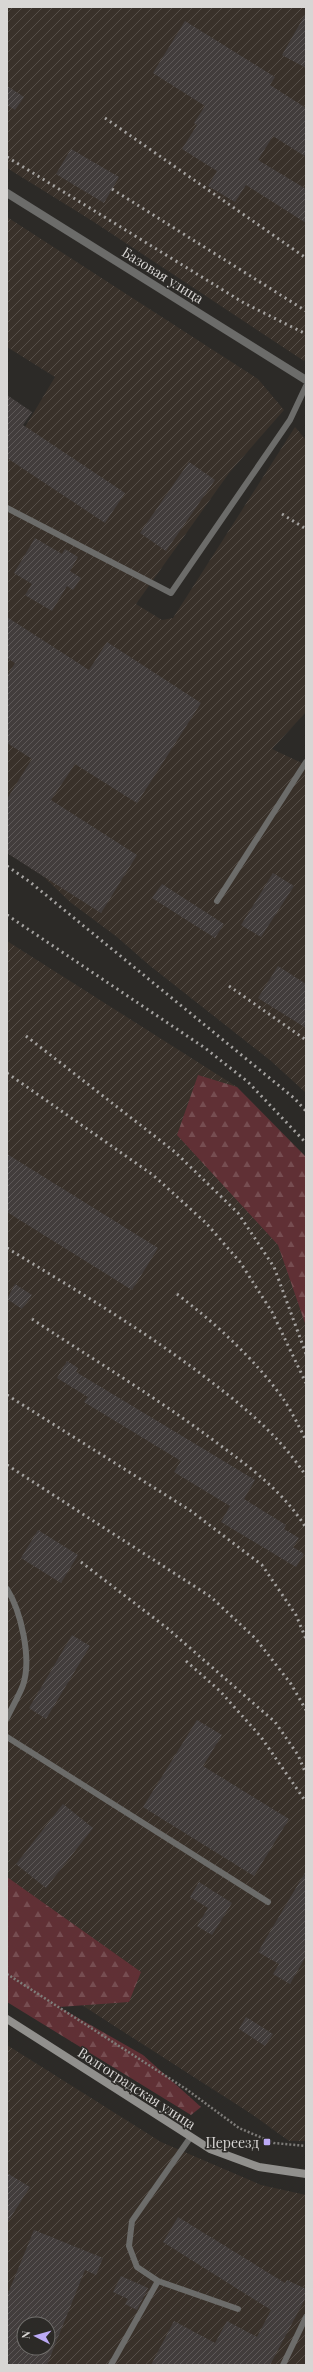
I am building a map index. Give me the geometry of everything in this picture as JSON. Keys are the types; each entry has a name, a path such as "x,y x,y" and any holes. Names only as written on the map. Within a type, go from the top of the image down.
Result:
{"main road":[{"name":"Волгоградская улица","path":"7,2019 190,2138 210,2149 259,2167 305,2176"}],"street":[{"name":"Базовая улица","path":"7,192 306,380"}],"lane":[{"path":"7,508 171,593 290,420 306,386"},
{"path":"216,901 306,762"},
{"path":"7,1589 12,1598 26,1646 24,1684 7,1718"},
{"path":"7,1738 268,1902"},
{"path":"190,2138 132,2221 129,2246 137,2267 158,2281 238,2308"},
{"path":"111,2365 158,2281"},
{"path":"283,2365 306,2317"}],"path":[{"path":"7,1974 186,2089 239,2128 274,2143 306,2146"}],"shaded area":[{"path":"7,7 306,7 306,358 304,361 94,222 7,168"},
{"path":"7,217 258,379 284,410 229,473 136,604 162,620 173,618 295,427 306,440 306,712 272,749 306,765 306,1093 271,1061 149,965 117,937 70,902 43,876 7,853 7,457 55,377 7,347"},
{"path":"7,941 237,1087 306,1174 306,2141 289,2141 253,2115 7,1957"},
{"path":"7,2045 161,2142 261,2185 306,2195 306,2365 7,2365"}],"green space":[{"path":"198,1075 237,1087 306,1157 306,1326 278,1245 177,1135"},
{"path":"7,1877 141,1972 129,2002 59,2007 143,2055 201,2107 191,2115 7,2002"}],"building":[{"path":"306,13 306,68 282,55"},
{"path":"185,21 275,77 270,85 306,108 306,157 273,136 258,160 306,189 306,223 246,185 235,202 208,186 217,171 182,149 197,125 194,123 205,106 153,73"},
{"path":"7,86 24,97 15,110 7,105"},
{"path":"71,149 119,177 104,203 56,174"},
{"path":"7,395 32,412 23,425 125,493 105,523 7,458"},
{"path":"189,462 215,480 166,551 140,533"},
{"path":"35,538 62,554 65,549 78,557 70,571 81,578 73,590 67,586 52,611 25,595 32,584 14,573"},
{"path":"7,617 89,670 107,642 201,703 137,803 75,764 51,800 137,855 101,913 7,853 7,799 32,759 7,743 7,676 15,663 7,658"},
{"path":"273,873 294,886 261,937 241,925"},
{"path":"162,884 224,924 215,938 152,898"},
{"path":"278,966 306,984 306,1028 258,998"},
{"path":"7,1154 158,1248 132,1290 7,1212"},
{"path":"15,1284 32,1295 22,1309 7,1299"},
{"path":"67,1361 78,1368 76,1372 255,1480 244,1499 286,1525 284,1529 299,1538 293,1547 304,1554 296,1567 221,1522 230,1506 174,1472 181,1461 84,1402 88,1397 57,1378"},
{"path":"38,1530 78,1555 61,1583 21,1558"},
{"path":"72,1635 90,1646 46,1719 29,1708"},
{"path":"197,1720 222,1735 203,1766 289,1819 254,1876 143,1807"},
{"path":"63,1804 93,1828 46,1888 16,1864"},
{"path":"306,1871 306,1956 290,1984 273,1974 279,1964 258,1952"},
{"path":"199,1882 232,1903 212,1935 197,1926 208,1908 190,1897"},
{"path":"246,2017 273,2034 265,2046 239,2029"},
{"path":"7,2173 30,2187 7,2223"},
{"path":"178,2217 285,2283 287,2280 306,2289 306,2297 270,2365 151,2365 174,2321 215,2343 227,2321 257,2337 271,2310 163,2242"},
{"path":"34,2230 103,2258 96,2275 85,2270 56,2342 56,2316 16,2316 16,2356 51,2356 47,2365 7,2365 7,2296"},
{"path":"121,2276 148,2288 137,2310 125,2304 128,2299 113,2292"}],"railway":[{"path":"105,118 306,258"},
{"path":"7,157 244,303 306,334"},
{"path":"112,189 306,311"},
{"path":"282,514 306,529"},
{"path":"7,866 30,882 294,1098 306,1111"},
{"path":"7,915 205,1048 248,1082 306,1143"},
{"path":"229,986 306,1040"},
{"path":"26,1036 175,1152 238,1213 274,1267 306,1354"},
{"path":"7,1073 153,1175 206,1223 240,1262 272,1312 306,1383"},
{"path":"7,1248 157,1342 205,1377 260,1422 284,1447 306,1476"},
{"path":"177,1294 206,1317 261,1370 284,1400 306,1440"},
{"path":"32,1319 166,1406 236,1457 262,1478 286,1501 306,1528"},
{"path":"7,1395 191,1511 262,1565 296,1615 306,1639"},
{"path":"7,1465 211,1597 256,1639 291,1684 306,1710"},
{"path":"81,1562 167,1628 275,1722 298,1755 306,1774"},
{"path":"186,1661 220,1691 261,1737 306,1802"}],"place":[{"name":"Переезд","path":"267,2142"}]}
